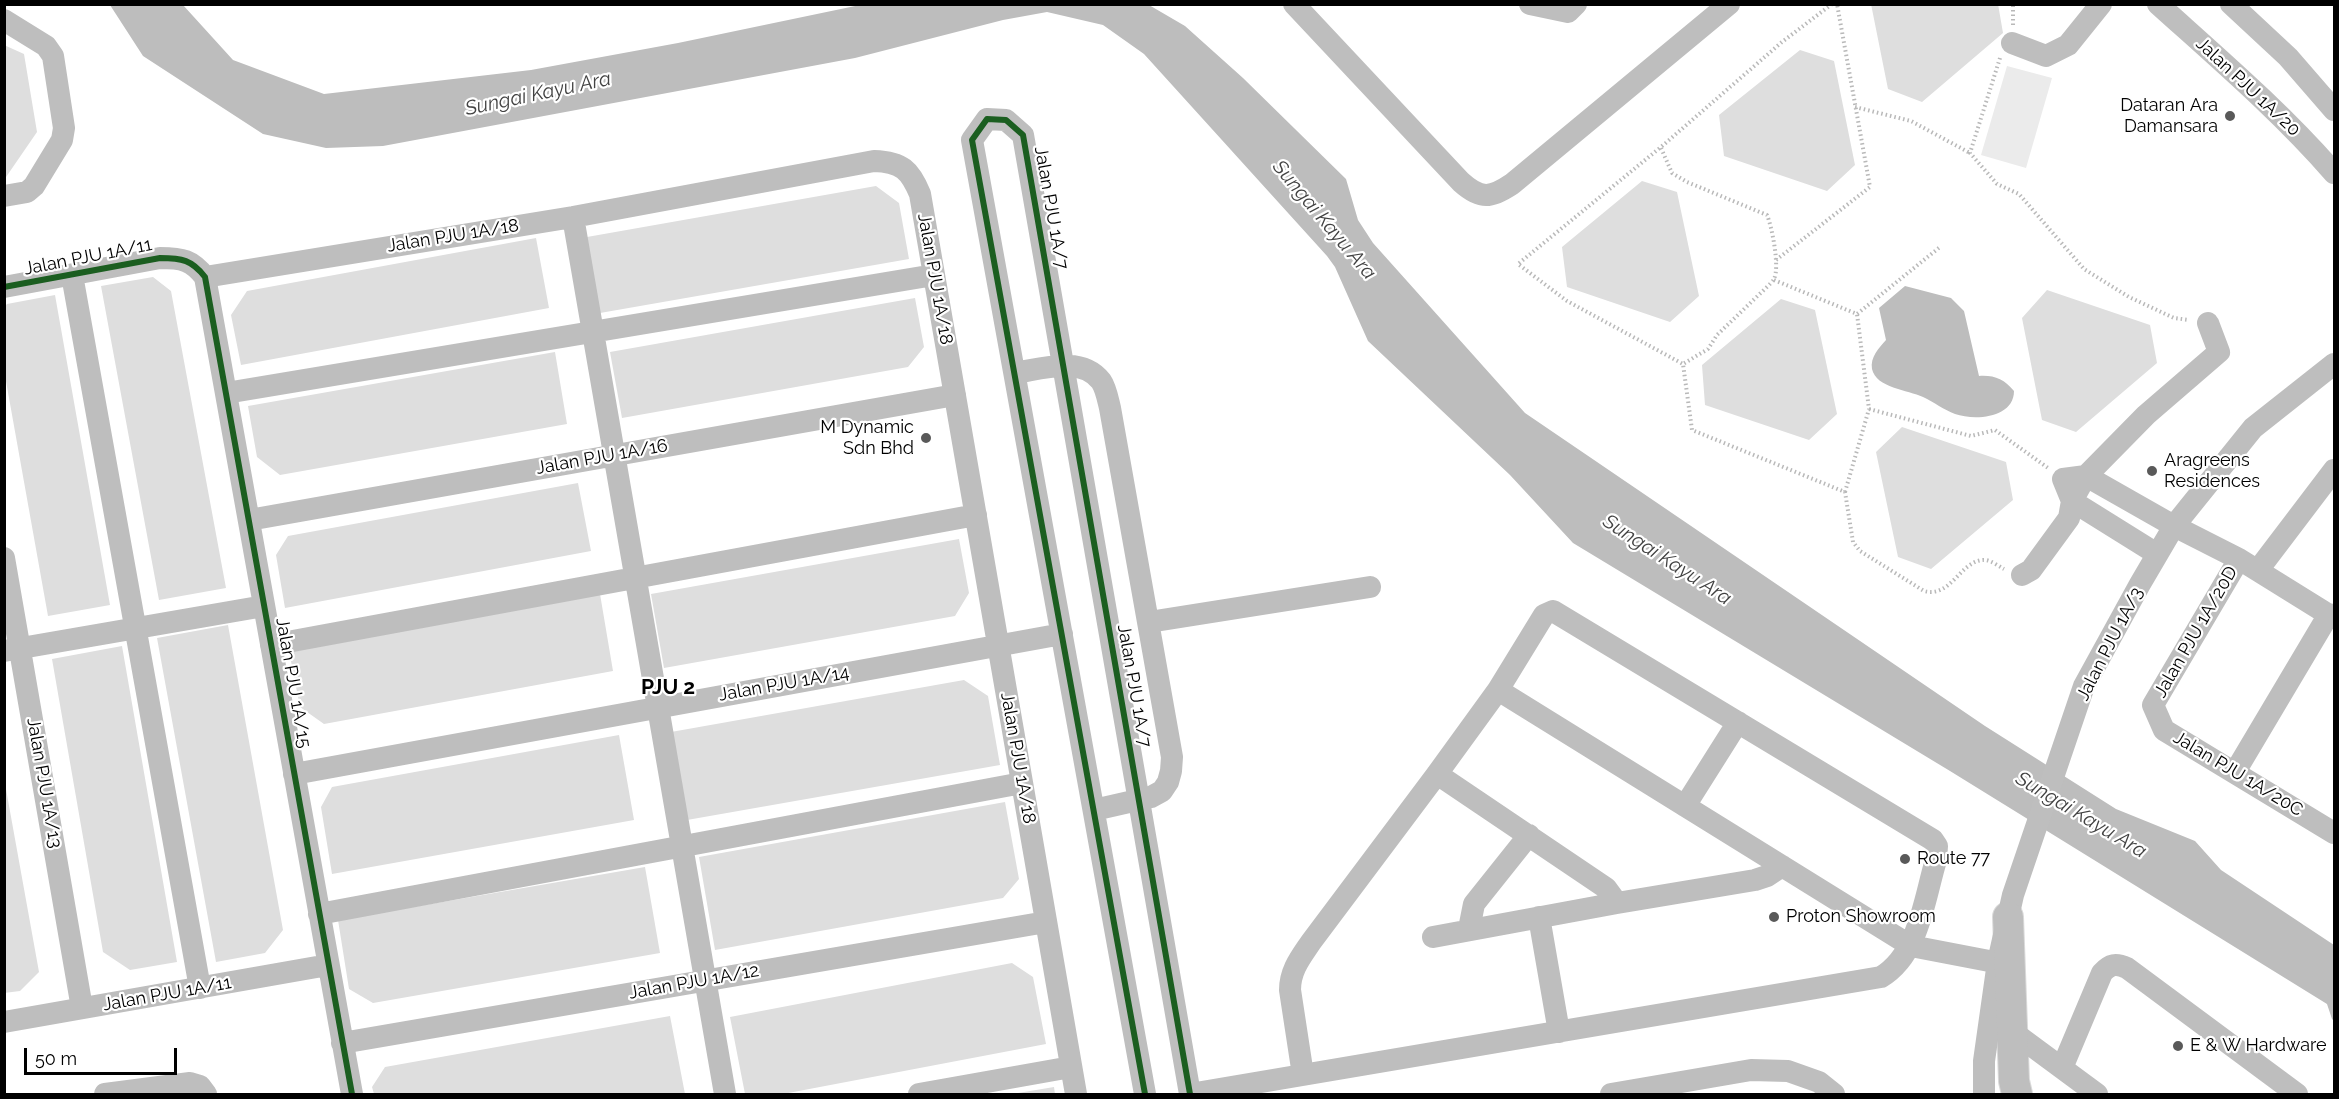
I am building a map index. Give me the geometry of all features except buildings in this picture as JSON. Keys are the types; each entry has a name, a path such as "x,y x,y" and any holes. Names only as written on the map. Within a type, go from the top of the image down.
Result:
{"main road":[{"path":"2012,904 2004,964 2013,1032 2017,1095"}],"street":[{"path":"1294,4 1461,182 1472,192 1486,196 1500,192 1512,184 1729,4"},
{"path":"1530,4 1568,12 1576,4"},
{"path":"2012,43 2046,56 2068,45 2101,4"},
{"name":"Jalan PJU 1A/20","path":"2158,4 2248,86 2311,147 2334,173"},
{"path":"2231,4 2288,57 2334,110"},
{"path":"4,20 46,46 53,56 64,128 62,140 34,186 27,192 4,196"},
{"name":"Jalan PJU 1A/7","path":"1145,1095 972,140 987,119 1006,120 1023,135 1190,1094"},
{"name":"Jalan PJU 1A/18","path":"205,277 573,217 874,161 889,162 902,167 912,176 920,194 1076,1095"},
{"path":"573,217 725,1095"},
{"name":"Jalan PJU 1A/11","path":"4,287 160,258 183,260 196,266 205,277"},
{"path":"72,275 200,988"},
{"path":"226,393 934,275"},
{"name":"Jalan PJU 1A/15","path":"205,277 352,1095"},
{"path":"2022,575 2031,570 2069,518 2072,501 2086,477 2146,415 2219,352 2208,323"},
{"path":"2330,367 2334,347"},
{"path":"1015,374 1063,365 1093,373 1102,383 1107,396 1149,622 1172,757 1168,782 1162,791 1139,801 1094,810"},
{"name":"Jalan PJU 1A/3","path":"2012,904 2084,686 2157,554 2174,526 2253,428 2330,367"},
{"name":"Jalan PJU 1A/16","path":"249,520 955,395"},
{"name":"Jalan PJU 1A/20D","path":"2153,705 2248,564 2334,471"},
{"path":"2157,554 2072,501 2063,479 2086,477 2248,564 2332,616 2235,772"},
{"path":"271,645 635,576 976,515"},
{"name":"Jalan PJU 1A/13","path":"4,558 13,649 82,1008"},
{"path":"1149,622 1370,587"},
{"path":"13,649 264,606"},
{"path":"1190,1094 1303,1076 1881,977 1892,970 1911,946 1935,860 1936,846 1933,840 1553,611 1544,615 1498,690 1294,968 1290,979 1290,990 1303,1076"},
{"name":"Jalan PJU 1A/14","path":"294,774 1062,634"},
{"path":"1498,690 1911,946 2004,964 1984,1061 1984,1095"},
{"name":"Jalan PJU 1A/20C","path":"2153,705 2164,730 2334,831"},
{"path":"1685,806 1738,722"},
{"path":"1437,774 1606,888 1617,903"},
{"path":"319,914 1022,783"},
{"path":"1469,929 1474,904 1529,835"},
{"path":"1433,937 1755,880 1767,876 1782,866"},
{"path":"1539,917 1559,1032"},
{"name":"Jalan PJU 1A/12","path":"342,1043 1046,922"},
{"path":"2062,1068 2102,973 2108,966 2117,964 2127,968 2298,1095"},
{"name":"Jalan PJU 1A/11","path":"4,1022 328,965"},
{"path":"2013,1032 2097,1095"},
{"path":"919,1095 1071,1067"},
{"path":"1611,1095 1647,1091 1751,1070 1788,1071 1819,1082 1834,1095"},
{"path":"105,1095 190,1083 201,1086 206,1095"}],"path":[{"path":"1683,364 1567,301 1518,264 1661,147 1782,42 1832,4"},
{"path":"1776,260 1870,187 1837,4"},
{"path":"1970,153 1999,59 2012,43"},
{"path":"1855,107 1911,121 1970,153 1997,184 2019,194 2084,269 2129,297 2174,318 2208,323"},
{"path":"1661,147 1672,173 1687,182 1767,215 1776,260 1774,279 1717,335 1708,349 1683,364"},
{"path":"1857,314 1940,247"},
{"path":"1774,279 1857,314"},
{"path":"1857,314 1869,409 1845,492 1853,542 1856,547 1924,591 1934,593 1982,560 1991,562 2011,573 2022,575"},
{"path":"1683,364 1692,430 1845,492"},
{"path":"1869,409 1971,436 1995,430 2063,479"}],"shaded area":[{"path":"2007,66 2052,78 2026,168 1981,155"}],"water":[{"name":"Sungai Kayu Ara","path":"110,5 183,5 233,60 324,94 531,70 678,43 860,5 1149,5 1185,26 1243,78 1346,179 1358,220 1373,243 1525,413 1985,726 2116,809 2195,841 2221,870 2334,945 2334,1021 2327,1004 1950,771 1573,543 1510,475 1368,341 1335,267 1327,256 1144,54 1103,25 1047,12 1003,20 855,58 383,146 326,148 263,134 143,56"},
{"path":"1905,286 1951,298 1964,311 1979,376 1998,379 2014,391 2008,407 2001,412 1982,417 1963,416 1923,397 1893,388 1875,375 1872,361 1886,340 1879,308"}],"cycle path":[{"path":"1145,1094 972,140 987,119 1006,120 1023,135 1190,1094"},
{"path":"4,287 160,258 186,261 196,267 205,277 352,1094"}],"place":[{"name":"Dataran Ara Damansara","path":"2230,116"},
{"name":"M Dynamic Sdn Bhd","path":"926,438"},
{"name":"Aragreens Residences","path":"2152,471"},
{"name":"Route 77","path":"1905,859"},
{"name":"Proton Showroom","path":"1774,917"},
{"name":"E & W Hardware","path":"2178,1046"}],"district":[{"name":"PJU 2","path":"668,688"}]}
